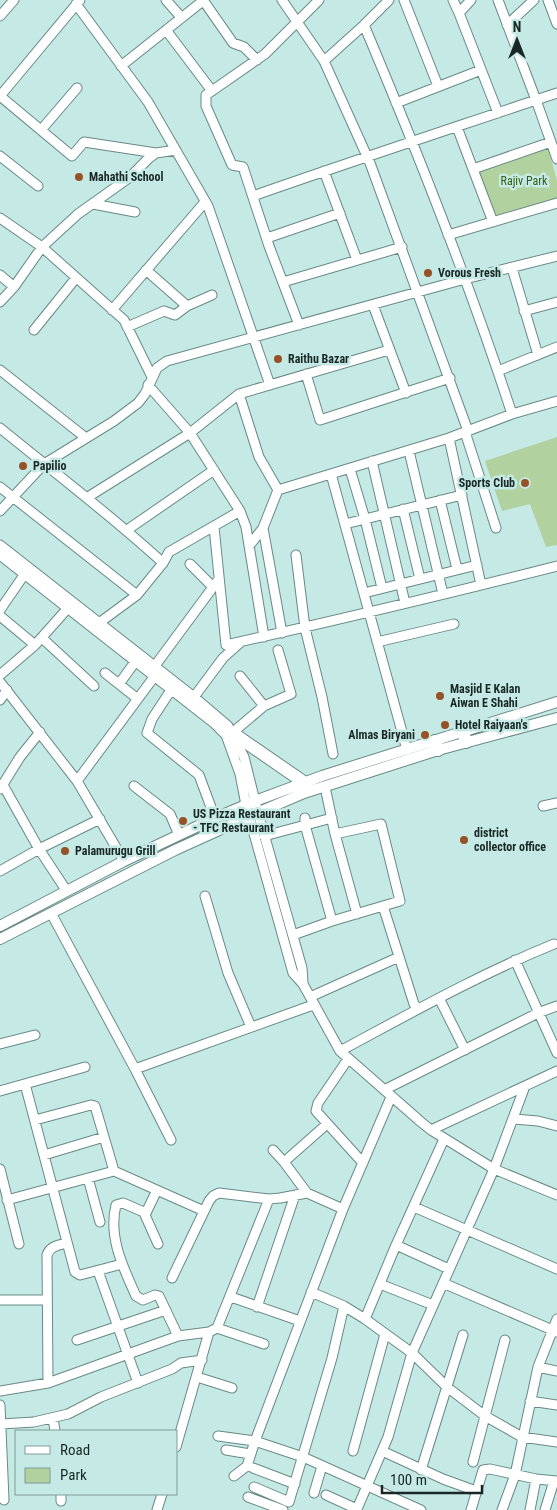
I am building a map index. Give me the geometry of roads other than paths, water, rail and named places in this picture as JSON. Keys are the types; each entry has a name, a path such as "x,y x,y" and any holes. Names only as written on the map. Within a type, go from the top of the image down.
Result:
{"highway":[{"path":"233,733 305,783"}],"main road":[{"path":"464,737 557,702"},
{"path":"0,926 66,890 215,818 304,793 436,745 464,737 557,718"},
{"path":"0,939 305,783 407,750 436,745"}],"street":[{"path":"0,16 14,0"},
{"path":"166,0 181,17"},
{"path":"121,66 203,0 232,43 244,47 257,60"},
{"path":"282,0 324,61 367,156 450,378 496,528"},
{"path":"299,325 243,167 232,165 206,106 206,95 265,54 319,0"},
{"path":"324,61 389,0"},
{"path":"404,0 438,86"},
{"path":"453,0 498,113"},
{"path":"459,13 471,0"},
{"path":"498,0 557,159"},
{"path":"507,25 534,0"},
{"path":"548,0 557,24"},
{"path":"176,150 156,153 84,142 72,156 0,96 78,2 148,102 176,150 206,202 270,385"},
{"path":"364,25 412,141 465,279 512,414"},
{"path":"166,30 212,91"},
{"path":"396,102 481,70"},
{"path":"41,130 77,88"},
{"path":"253,196 557,93"},
{"path":"457,128 493,222"},
{"path":"473,169 552,142"},
{"path":"0,302 14,287 42,247 78,214 130,177 156,153"},
{"path":"0,156 38,186"},
{"path":"324,171 357,260"},
{"path":"112,310 206,202"},
{"path":"448,235 557,203"},
{"path":"93,204 135,212"},
{"path":"267,238 340,213"},
{"path":"0,218 42,247 124,320 150,381 190,433 240,511 246,527 264,637"},
{"path":"283,282 402,247"},
{"path":"0,511 44,464 114,421 138,403 145,394 156,368 167,361 465,279 557,256"},
{"path":"512,268 538,355"},
{"path":"146,270 187,306"},
{"path":"0,275 14,287"},
{"path":"34,330 76,278"},
{"path":"127,327 164,311 175,315 187,306 212,295"},
{"path":"524,311 557,302"},
{"path":"373,305 406,393"},
{"path":"498,371 557,348"},
{"path":"88,497 190,433 239,394 389,350"},
{"path":"0,372 86,438"},
{"path":"306,374 320,420 450,378"},
{"path":"239,394 259,457 278,490"},
{"path":"278,490 409,451 557,400"},
{"path":"0,428 88,497 163,563"},
{"path":"449,438 481,585"},
{"path":"409,451 443,594"},
{"path":"372,462 405,603"},
{"path":"350,469 365,519 382,588"},
{"path":"127,530 214,470"},
{"path":"330,474 407,750"},
{"path":"0,487 137,595"},
{"path":"249,546 263,528 278,490"},
{"path":"345,524 462,495"},
{"path":"440,500 457,569"},
{"path":"403,509 420,579"},
{"path":"99,623 137,595 163,563 169,552 240,511"},
{"path":"214,527 216,583 226,645 305,628 557,566"},
{"path":"263,528 282,633"},
{"path":"0,545 99,623 154,672 171,690 226,734 252,809 293,973 303,984 340,1051 392,1097 444,1139 494,1169 557,1195"},
{"path":"0,555 135,662 194,697 228,726 233,733 244,757 252,809 264,836 293,935 302,968 303,984"},
{"path":"296,555 305,628 322,697 333,754"},
{"path":"190,564 216,583"},
{"path":"364,593 477,564"},
{"path":"0,610 24,575"},
{"path":"77,782 216,583"},
{"path":"0,675 38,642 68,608"},
{"path":"0,616 38,642 94,686"},
{"path":"377,642 454,624"},
{"path":"194,697 223,658 242,642"},
{"path":"233,733 264,706 291,694 278,650"},
{"path":"119,684 135,662"},
{"path":"105,673 134,696"},
{"path":"240,676 264,706"},
{"path":"0,682 77,782 124,861"},
{"path":"0,700 7,690"},
{"path":"171,690 152,719 147,733 199,775 215,818"},
{"path":"40,732 20,757 2,787 66,890"},
{"path":"134,786 170,814 179,835"},
{"path":"325,786 335,834 357,914"},
{"path":"543,806 557,803"},
{"path":"264,836 305,821 332,818"},
{"path":"0,871 39,848 100,819"},
{"path":"305,821 332,921"},
{"path":"293,935 332,921 400,901 381,824 335,834"},
{"path":"204,896 228,972 251,1027"},
{"path":"383,906 414,1004 417,1008"},
{"path":"50,912 171,1140"},
{"path":"340,1051 417,1008 515,960 554,944"},
{"path":"135,1069 251,1027 312,1001 399,957"},
{"path":"515,960 557,1053"},
{"path":"439,998 465,1050"},
{"path":"384,1090 538,1013 557,1006"},
{"path":"0,1044 35,1035"},
{"path":"348,1059 316,1107 316,1111 363,1163"},
{"path":"0,1091 85,1067"},
{"path":"431,1130 557,1071"},
{"path":"25,1084 76,1274 80,1275 122,1264"},
{"path":"326,1495 358,1510 388,1437 412,1353 494,1169 526,1086"},
{"path":"234,1476 247,1466 254,1441 343,1209 392,1097"},
{"path":"35,1120 92,1105 96,1108 114,1171"},
{"path":"514,1119 538,1121 557,1126"},
{"path":"284,1162 327,1124"},
{"path":"44,1155 104,1137"},
{"path":"365,1319 444,1139"},
{"path":"273,1150 306,1193 343,1209"},
{"path":"0,1169 20,1244"},
{"path":"7,1200 114,1171 204,1211"},
{"path":"88,1178 100,1222"},
{"path":"157,1190 146,1213 146,1218 158,1244"},
{"path":"172,1278 213,1196 219,1193 269,1199 306,1193"},
{"path":"257,1307 295,1195"},
{"path":"178,1440 213,1330 230,1297 269,1199"},
{"path":"146,1213 123,1203 116,1205 114,1241 136,1296 143,1300 159,1296 178,1336"},
{"path":"414,1208 557,1269"},
{"path":"48,1383 48,1250 67,1243"},
{"path":"396,1245 448,1269"},
{"path":"98,1271 138,1383"},
{"path":"444,1283 555,1331"},
{"path":"380,1284 433,1305"},
{"path":"311,1292 344,1306 365,1319 412,1353 447,1387 485,1416 522,1437 557,1442"},
{"path":"230,1297 300,1321"},
{"path":"0,1300 47,1300"},
{"path":"286,1507 295,1484 332,1358 344,1306"},
{"path":"77,1340 166,1310"},
{"path":"502,1510 515,1475 538,1367 555,1331 557,1319"},
{"path":"0,1391 48,1383 178,1336 213,1330 264,1344"},
{"path":"353,1451 384,1334"},
{"path":"421,1470 463,1335"},
{"path":"473,1462 505,1340"},
{"path":"1,1427 34,1422 74,1412 102,1397 172,1369 182,1363 202,1360"},
{"path":"538,1367 557,1371"},
{"path":"197,1377 232,1388"},
{"path":"530,1401 557,1405"},
{"path":"0,1405 4,1500"},
{"path":"53,1418 55,1430"},
{"path":"218,1436 254,1441 303,1457 421,1510"},
{"path":"226,1450 250,1454"},
{"path":"382,1451 421,1470 476,1491"},
{"path":"314,1493 322,1466"},
{"path":"253,1468 295,1484"},
{"path":"471,1510 483,1470 490,1469 555,1481 545,1510"},
{"path":"530,1510 536,1479"},
{"path":"254,1487 286,1507"},
{"path":"157,1510 162,1495"},
{"path":"248,1497 286,1507"}],"place":[{"name":"Mahathi School","path":"79,177"},
{"name":"Vorous Fresh","path":"428,273"},
{"name":"Raithu Bazar","path":"278,359"},
{"name":"Papilio","path":"23,466"},
{"name":"Sports Club","path":"525,483"},
{"name":"Masjid E Kalan Aiwan E Shahi","path":"440,696"},
{"name":"Hotel Raiyaan's","path":"445,725"},
{"name":"Almas Biryani","path":"425,735"},
{"name":"US Pizza Restaurant - TFC Restaurant","path":"183,821"},
{"name":"district collector office","path":"464,840"},
{"name":"Palamurugu Grill","path":"65,851"}],"park label":[{"name":"Rajiv Park","path":"524,181"}]}
